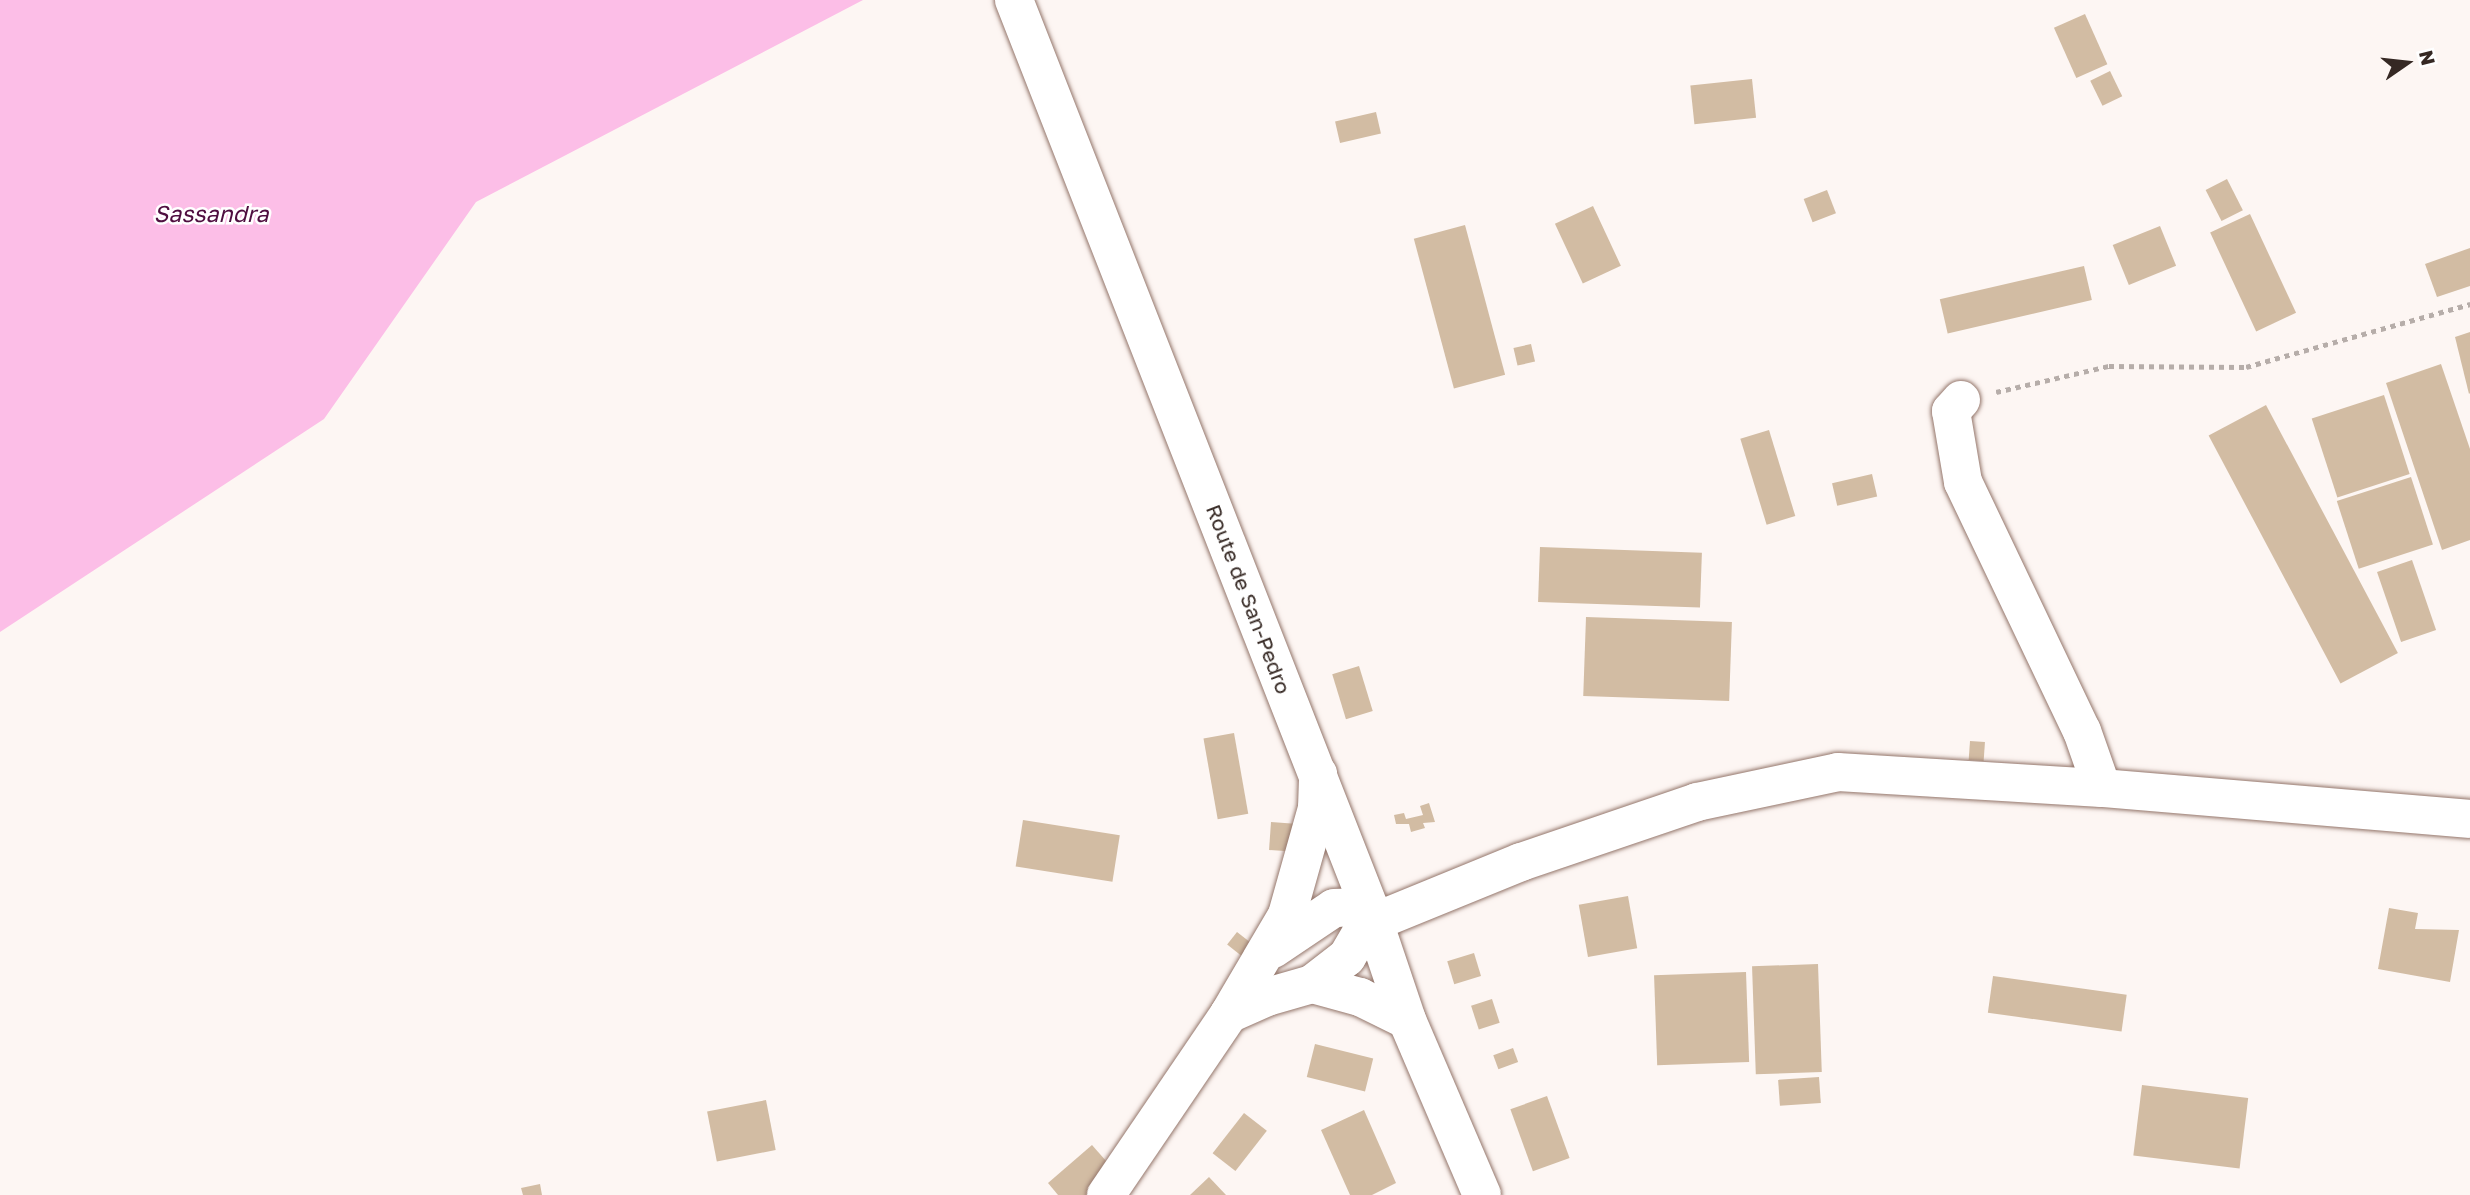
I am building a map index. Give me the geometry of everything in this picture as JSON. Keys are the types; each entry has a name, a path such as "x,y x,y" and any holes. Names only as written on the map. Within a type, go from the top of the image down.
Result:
{"street":[{"name":"Route de San-Pedro","path":"1015,2 1318,774 1372,915 1408,1020 1482,1195"},
{"path":"1961,400 1951,411 1963,482 2082,731 2102,788"},
{"path":"1268,953 1334,908 1372,915 1697,802 1838,772 2102,788 2470,819"},
{"path":"1106,1195 1268,953 1287,915 1303,863 1317,808 1318,774"},
{"path":"1229,1014 1267,997 1312,984 1347,957 1372,915"},
{"path":"1312,984 1360,996 1408,1020"}],"path":[{"path":"1961,400 2109,366 2246,367 2470,304"}],"water":[{"name":"Sassandra","path":"0,0 863,0 476,202 324,419 0,632"}],"building":[{"path":"2085,14 2107,64 2076,78 2054,28"},
{"path":"2110,71 2122,96 2103,106 2090,81"},
{"path":"1752,79 1756,118 1694,124 1690,85"},
{"path":"1376,112 1381,133 1340,143 1335,121"},
{"path":"2227,179 2243,210 2222,221 2206,190"},
{"path":"1827,190 1836,213 1813,222 1804,199"},
{"path":"1593,206 1621,266 1583,284 1555,224"},
{"path":"2250,214 2296,313 2256,331 2210,233"},
{"path":"1465,225 1505,375 1454,388 1414,239"},
{"path":"2160,226 2176,266 2129,285 2113,245"},
{"path":"2470,248 2470,286 2437,297 2425,264"},
{"path":"2084,266 2092,300 1948,333 1940,299"},
{"path":"2470,332 2470,393 2469,394 2455,337"},
{"path":"1531,344 1535,362 1518,366 1513,348"},
{"path":"2441,364 2470,449 2470,540 2442,550 2386,383"},
{"path":"2384,395 2410,474 2337,497 2312,418"},
{"path":"2266,405 2398,653 2341,684 2209,436"},
{"path":"1769,430 1795,516 1767,525 1740,439"},
{"path":"1872,474 1877,496 1837,506 1832,483"},
{"path":"2411,477 2433,545 2359,569 2337,501"},
{"path":"1540,547 1702,553 1700,608 1538,602"},
{"path":"2412,560 2436,630 2401,642 2377,572"},
{"path":"1586,617 1732,622 1729,701 1583,696"},
{"path":"1359,666 1373,711 1346,719 1332,674"},
{"path":"1234,733 1248,814 1218,819 1203,738"},
{"path":"1970,741 1985,742 1984,761 1969,760"},
{"path":"1429,803 1435,822 1423,823 1425,828 1411,832 1409,824 1396,824 1394,815 1404,813 1406,819 1423,815 1420,806"},
{"path":"1023,820 1120,835 1112,882 1016,866"},
{"path":"1271,822 1298,824 1296,852 1269,850"},
{"path":"1628,896 1637,948 1588,957 1579,905"},
{"path":"2389,908 2418,913 2415,929 2459,930 2450,982 2378,969"},
{"path":"1237,932 1256,947 1246,959 1227,945"},
{"path":"1474,953 1481,976 1454,984 1447,961"},
{"path":"1818,964 1822,1072 1756,1074 1752,966"},
{"path":"1746,972 1749,1062 1657,1065 1654,975"},
{"path":"1993,976 2127,995 2122,1031 1988,1013"},
{"path":"1492,999 1500,1023 1479,1030 1471,1006"},
{"path":"1315,1044 1373,1059 1365,1092 1307,1077"},
{"path":"1513,1048 1518,1062 1498,1069 1493,1055"},
{"path":"1819,1077 1821,1103 1780,1106 1778,1080"},
{"path":"2142,1085 2248,1098 2240,1169 2133,1155"},
{"path":"1547,1096 1570,1158 1533,1171 1510,1109"},
{"path":"766,1100 776,1150 717,1162 707,1111"},
{"path":"1364,1110 1396,1183 1372,1195 1350,1195 1321,1130"},
{"path":"1244,1113 1267,1131 1235,1171 1213,1153"},
{"path":"1092,1145 1114,1170 1086,1195 1058,1195 1048,1183"},
{"path":"1209,1177 1226,1195 1190,1195"},
{"path":"540,1184 542,1195 523,1195 521,1188"}]}
